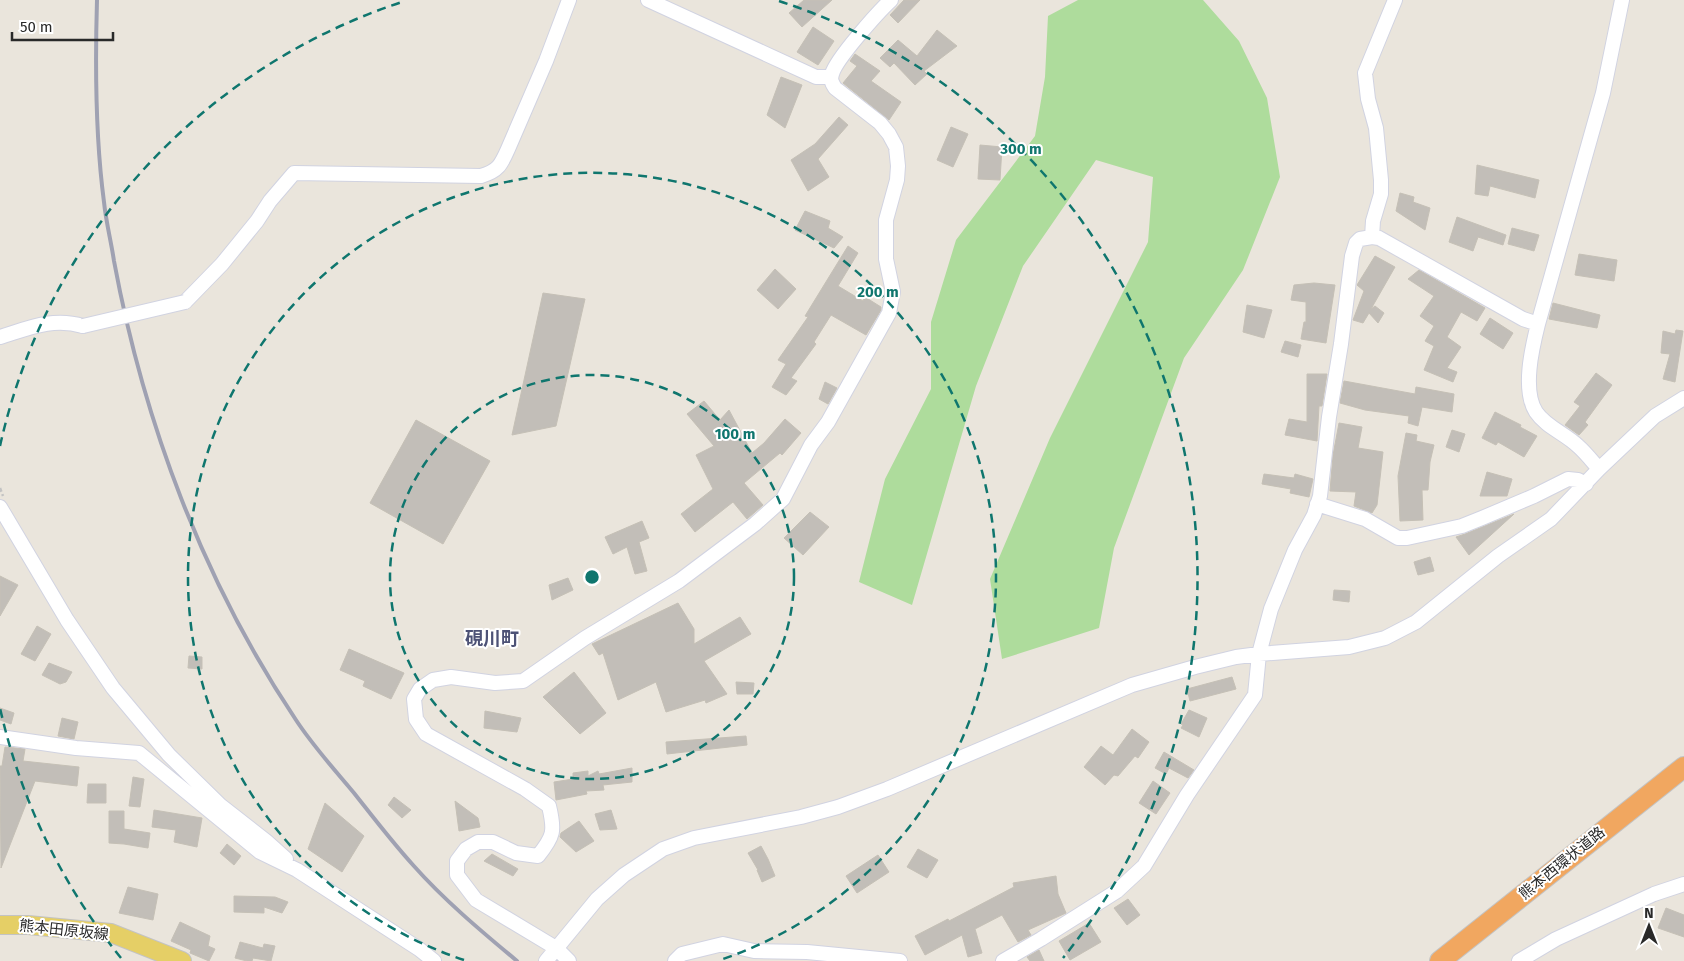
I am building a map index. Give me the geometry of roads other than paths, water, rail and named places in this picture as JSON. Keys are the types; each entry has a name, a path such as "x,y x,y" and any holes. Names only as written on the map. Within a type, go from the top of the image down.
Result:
{"highway":[{"name":"熊本西環状道路","path":"1440,961 1684,767"}],"main road":[{"name":"熊本田原坂線","path":"0,925 28,925 111,934 182,961"}],"street":[{"path":"0,337 50,322 71,322 83,326 186,302 222,264 257,221 270,201 294,174 481,176 493,172 502,163 546,61 569,0"},
{"path":"648,0 816,77 831,77"},
{"path":"569,961 556,948 476,900 457,874 457,861 466,849 478,842 493,842 516,853 538,856 549,843 552,833 553,824 548,806 525,789 426,734 416,719 414,699 420,689 433,680 451,677 495,683 523,681 585,638 679,581 755,524 783,499 811,445 828,422 889,313 892,292 886,259 885,236 886,220 897,180 896,147 880,123 835,88 831,77 843,54 891,0"},
{"path":"1372,237 1373,221 1381,194 1381,180 1376,128 1368,99 1365,73 1395,0"},
{"path":"1599,469 1578,446 1546,422 1536,411 1530,392 1530,361 1538,324 1603,93 1622,0"},
{"path":"1003,961 1117,891 1144,866 1187,795 1255,695 1259,654 1278,590 1314,515 1320,496 1330,408 1341,344 1352,256 1360,239 1379,238 1523,319 1538,324"},
{"path":"546,961 597,899 624,874 663,849 694,838 838,807 1132,685 1195,667 1259,654 1349,647 1385,638 1416,622 1498,556 1551,519 1599,469 1655,416 1684,398"},
{"path":"1317,504 1366,519 1398,538 1407,538 1469,523 1534,496 1568,479 1578,480 1586,484"},
{"path":"0,507 67,620 113,688 169,755 220,805 266,841 297,870"},
{"path":"0,737 76,748 139,753 260,852 297,870 419,949 434,961"},
{"path":"1519,961 1556,939 1654,894 1684,884"},
{"path":"675,961 682,954 723,944 754,950 807,952 900,961"}],"railway":[{"path":"97,0 97,126 105,209 114,261 142,382 182,500 206,557 233,613 263,668 309,739 405,856 437,891 517,961"}],"district":[{"name":"硯川町","path":"492,639"}]}
